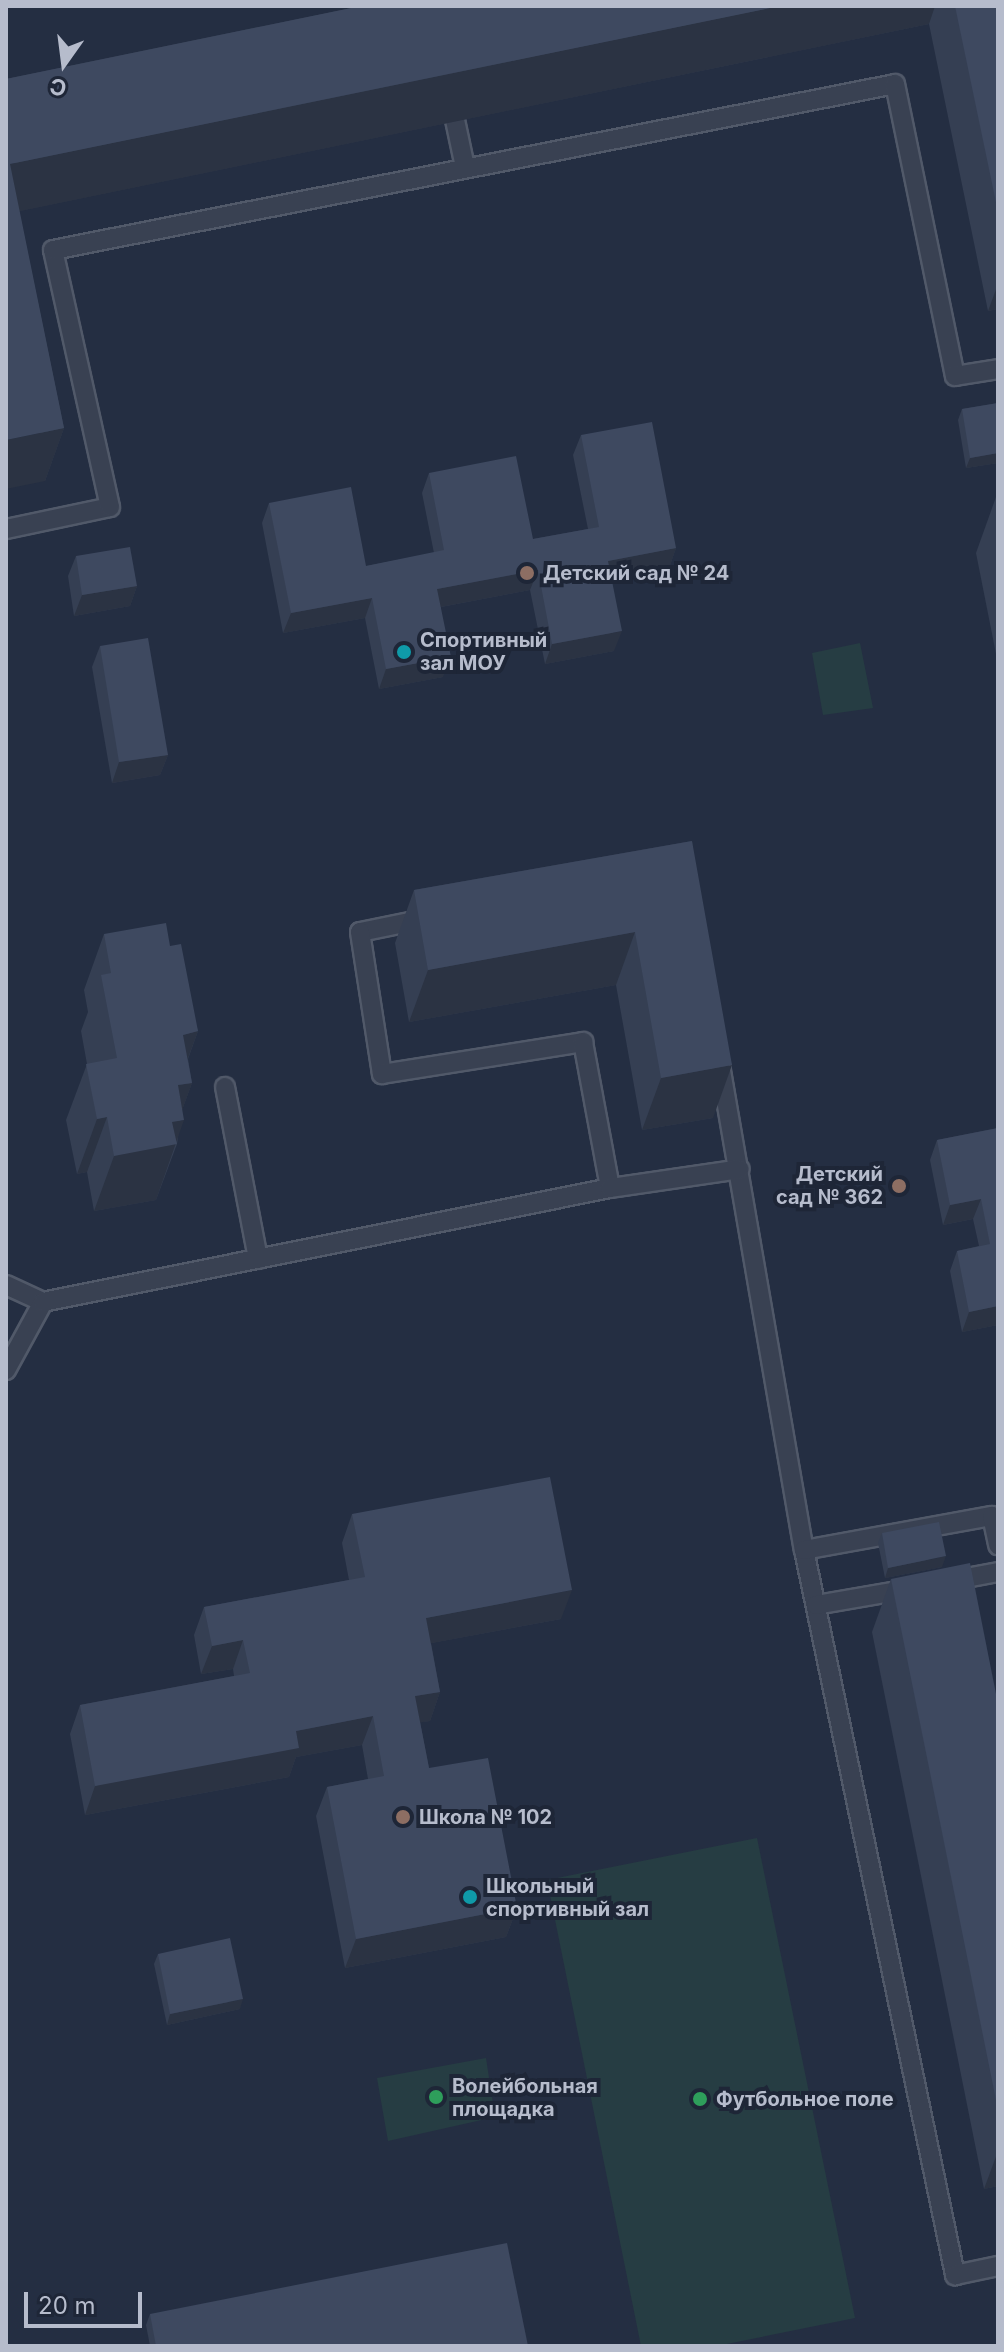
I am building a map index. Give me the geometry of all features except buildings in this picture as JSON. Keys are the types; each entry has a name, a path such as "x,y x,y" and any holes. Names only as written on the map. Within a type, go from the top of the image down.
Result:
{"lane":[{"path":"6,529 110,507 53,250 895,84 955,376 998,369"},
{"path":"455,120 465,167"},
{"path":"437,917 360,932 382,1074 583,1042 610,1188"},
{"path":"717,1049 804,1550 955,2275 998,2266"},
{"path":"225,1087 258,1259"},
{"path":"6,1285 43,1302 610,1188 740,1169"},
{"path":"6,1370 43,1302"},
{"path":"804,1550 992,1516 998,1545"},
{"path":"816,1605 998,1572"}],"green space":[{"path":"860,643 873,708 823,715 812,653"},
{"name":"Футбольное поле","path":"757,1838 855,2318 717,2346 641,2346 547,1880"},
{"name":"Волейбольная площадка","path":"486,2058 495,2117 388,2141 377,2078"}],"place":[{"name":"Детский сад № 24","path":"527,573"},
{"name":"Спортивный зал МОУ","path":"404,652"},
{"name":"Детский сад № 362","path":"899,1186"},
{"name":"Школа № 102","path":"403,1817"},
{"name":"Школьный спортивный зал","path":"470,1897"},
{"name":"Волейбольная площадка","path":"436,2097"},
{"name":"Футбольное поле","path":"700,2099"}]}
